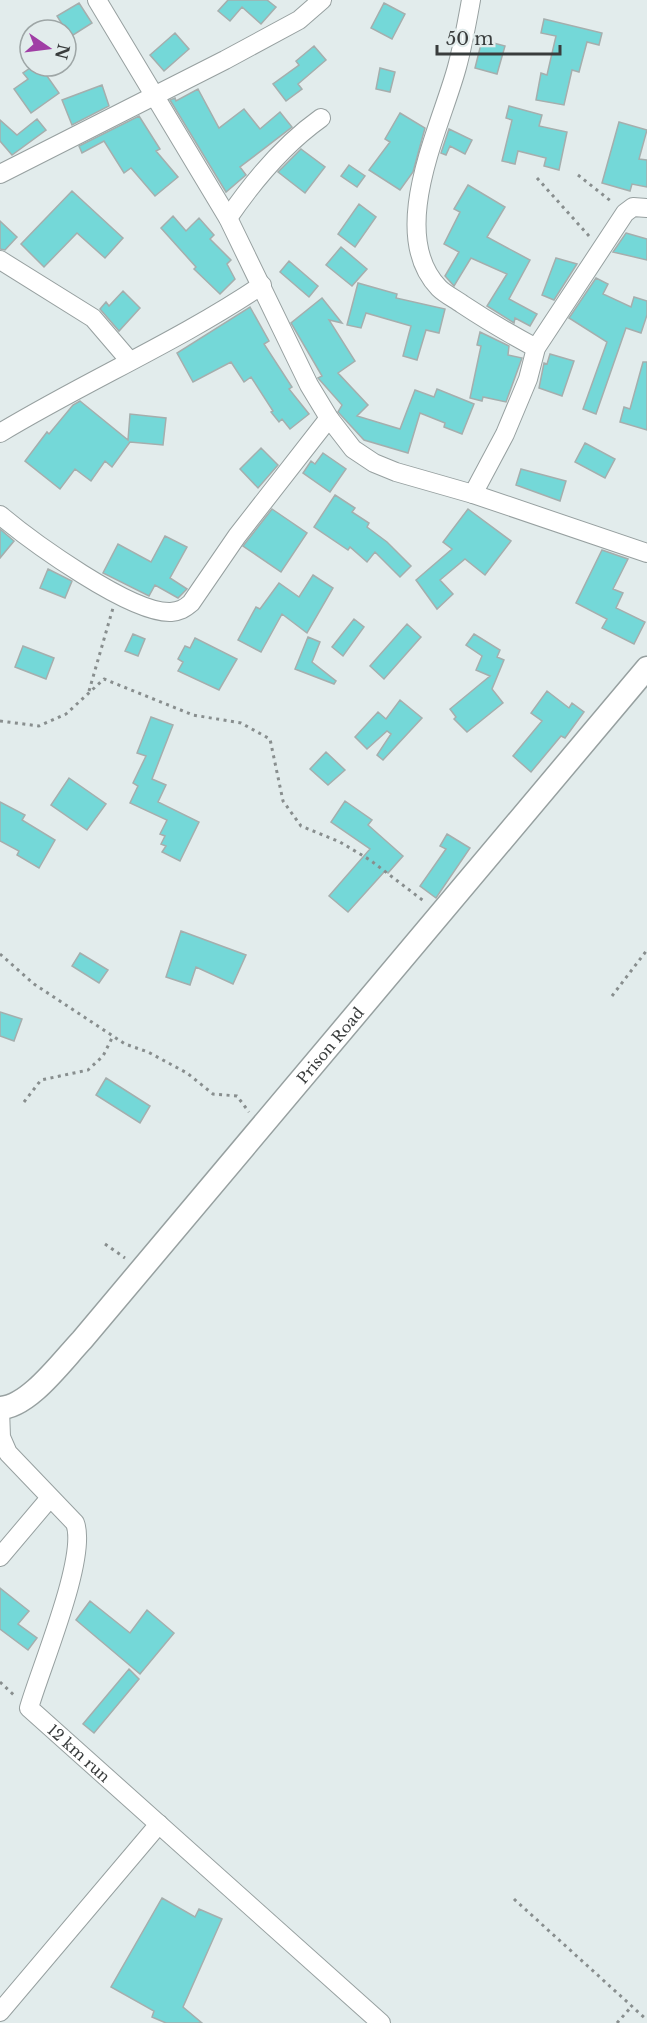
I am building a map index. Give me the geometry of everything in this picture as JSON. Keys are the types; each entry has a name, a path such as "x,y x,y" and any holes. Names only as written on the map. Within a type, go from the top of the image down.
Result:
{"street":[{"path":"97,0 228,218 309,385 329,418 353,449 374,463 647,553"},
{"path":"0,174 299,20 322,0"},
{"path":"471,0 457,68 426,160 417,217 418,236 424,263 439,288 496,326 536,348"},
{"path":"228,218 258,177 292,142 321,118"},
{"path":"473,494 506,434 528,379 536,348 625,213 633,207 647,208"},
{"path":"0,260 93,318 129,360"},
{"path":"0,433 129,360 195,327 262,285"},
{"path":"0,515 59,560 117,592 153,609 169,612 182,610 191,603 237,536 329,418"},
{"name":"Prison Road","path":"0,1409 10,1408 28,1397 82,1340 647,668"},
{"name":"12 km run","path":"0,1409 1,1437 8,1453 49,1499 75,1523 80,1534 69,1585 28,1708 381,2023"},
{"path":"0,1557 49,1499"},
{"path":"0,2012 159,1824"}],"path":[{"path":"578,175 625,213"},
{"path":"537,178 600,249"},
{"path":"88,693 117,592"},
{"path":"0,721 39,726 66,714 104,680 193,715 241,723 270,739 283,801 301,826 340,842 370,860 441,915"},
{"path":"612,996 647,950"},
{"path":"0,954 34,984 113,1036 187,1073 213,1094 237,1096 261,1128"},
{"path":"24,1102 41,1080 88,1070 103,1056 113,1036"},
{"path":"105,1244 141,1270"},
{"path":"514,1899 647,2020"},
{"path":"617,2023 632,2006"}],"building":[{"path":"228,0 267,0 276,7 261,24 242,7 230,21 218,11"},
{"path":"79,3 92,23 78,32 78,18 58,18 57,16"},
{"path":"384,3 405,14 392,39 371,28"},
{"path":"544,19 602,33 599,45 587,42 579,72 572,70 564,105 536,100 541,73 547,75 556,36 541,33"},
{"path":"175,33 189,49 164,71 150,55"},
{"path":"482,40 505,46 497,74 475,68"},
{"path":"314,46 326,60 298,84 302,89 286,101 273,84 299,65 296,61"},
{"path":"380,68 395,72 390,92 376,89"},
{"path":"48,78 59,93 31,113 14,89 28,79"},
{"path":"102,85 109,106 72,125 62,100"},
{"path":"198,89 219,128 244,109 260,129 280,112 292,127 240,167 246,175 226,192 170,100 175,98 176,101"},
{"path":"509,106 542,115 539,126 567,132 559,170 544,166 546,158 518,151 515,164 502,161 512,120 506,118"},
{"path":"400,113 425,128 413,172 400,190 369,170 390,142 385,139"},
{"path":"139,116 160,149 156,151 178,177 155,196 131,168 124,173 104,141 82,153 79,146"},
{"path":"37,119 46,130 12,155 0,141 0,120 17,135"},
{"path":"619,122 647,130 639,159 647,160 647,187 632,184 630,191 602,183"},
{"path":"449,129 472,140 465,154 450,146 446,155 441,153"},
{"path":"301,149 325,167 305,193 278,172"},
{"path":"349,165 365,176 357,187 341,176"},
{"path":"468,185 505,207 487,237 530,260 509,299 537,314 530,326 515,318 514,323 487,306 507,274 471,258 454,286 445,276 459,252 444,244 460,212 454,209"},
{"path":"72,191 123,238 105,258 77,233 44,267 21,244"},
{"path":"359,204 376,217 355,247 338,234"},
{"path":"173,216 186,231 199,218 214,235 210,239 231,260 227,264 235,279 220,294 194,269 196,267 161,228"},
{"path":"0,221 17,237 5,250 0,249"},
{"path":"626,233 647,239 647,260 613,252"},
{"path":"341,247 367,269 352,286 326,265"},
{"path":"556,258 577,264 554,300 542,295"},
{"path":"289,261 318,286 309,297 280,272"},
{"path":"596,278 608,284 603,294 631,307 634,297 647,301 647,315 641,333 626,328 596,414 583,409 607,342 569,318"},
{"path":"358,283 397,294 396,298 445,309 439,333 426,330 417,360 403,356 411,326 366,313 361,328 347,325"},
{"path":"123,291 140,308 119,331 100,309 106,302 109,306"},
{"path":"322,298 342,323 329,320 355,361 338,373 368,405 357,416 400,429 415,390 434,397 437,389 474,404 462,434 444,427 445,423 420,413 408,453 364,440 338,412 342,405 318,378 322,376 291,323"},
{"path":"250,307 269,341 264,344 292,387 289,389 309,414 290,429 282,419 279,422 271,412 273,411 251,377 244,382 231,362 193,382 177,353"},
{"path":"480,332 509,346 508,355 522,358 506,402 483,397 482,401 470,398 481,346 477,345"},
{"path":"550,354 574,361 562,396 539,388 544,363 547,364"},
{"path":"643,362 647,362 647,430 620,422 624,407 630,409"},
{"path":"80,401 128,440 130,414 166,418 163,445 130,442 112,467 105,461 91,481 75,469 60,489 25,461 47,432 49,434 73,405"},
{"path":"585,443 615,459 605,478 575,462"},
{"path":"261,448 278,465 258,488 240,469"},
{"path":"323,453 346,469 330,492 303,473 311,461 315,464"},
{"path":"521,469 566,481 560,501 516,485"},
{"path":"335,495 355,508 352,512 369,523 367,527 387,542 411,566 400,577 375,552 367,562 350,547 348,550 314,527"},
{"path":"272,509 307,533 281,572 243,546"},
{"path":"468,509 511,541 485,575 465,559 440,580 453,594 437,609 416,580 452,549 443,542"},
{"path":"0,529 14,541 0,558"},
{"path":"165,536 187,547 170,578 187,589 178,598 155,585 149,596 103,573 118,544 151,562"},
{"path":"602,550 628,559 613,589 623,593 616,608 645,622 634,644 602,628 607,619 576,603"},
{"path":"48,569 72,581 65,598 40,588"},
{"path":"313,575 333,588 307,633 282,614 261,652 238,640 256,607 260,609 279,583 299,597"},
{"path":"354,619 364,627 343,656 332,647"},
{"path":"407,624 421,637 384,679 370,666"},
{"path":"133,634 145,639 138,656 125,651"},
{"path":"474,634 500,650 497,657 504,660 492,689 503,703 467,732 454,719 456,717 450,709 490,676 476,670 482,656 466,645"},
{"path":"308,637 320,642 312,662 336,681 334,684 295,669"},
{"path":"195,638 237,659 219,690 178,671 183,662 178,659 185,646 190,648"},
{"path":"23,646 54,658 46,679 15,667"},
{"path":"547,691 569,708 572,703 584,712 565,738 561,736 531,772 513,756 542,721 531,713"},
{"path":"400,700 422,718 383,760 377,755 391,734 387,731 367,749 355,737 378,712 386,719"},
{"path":"151,717 173,725 152,779 166,785 158,802 199,822 180,861 162,852 166,846 161,844 165,836 160,834 167,820 130,803 138,786 133,783 146,756 137,753"},
{"path":"326,752 345,770 328,785 310,769"},
{"path":"69,778 106,804 87,830 51,805"},
{"path":"345,801 372,820 368,825 403,856 388,873 385,871 348,912 329,896 370,849 331,822"},
{"path":"0,802 25,815 22,820 55,840 39,868 17,855 19,851 0,841"},
{"path":"447,834 470,848 436,898 420,886 446,849 440,846"},
{"path":"181,931 246,955 233,984 196,967 190,985 166,977"},
{"path":"80,953 108,970 99,983 72,966"},
{"path":"0,1012 22,1019 14,1041 0,1036"},
{"path":"106,1078 150,1106 140,1123 96,1095"},
{"path":"0,1588 29,1611 18,1624 37,1638 28,1650 0,1629"},
{"path":"90,1601 130,1633 147,1610 174,1633 140,1674 76,1620"},
{"path":"129,1669 139,1679 94,1733 83,1724"},
{"path":"162,1898 195,1917 199,1909 222,1919 183,2007 202,2023 166,2023 152,2017 154,2011 111,1987"}]}
